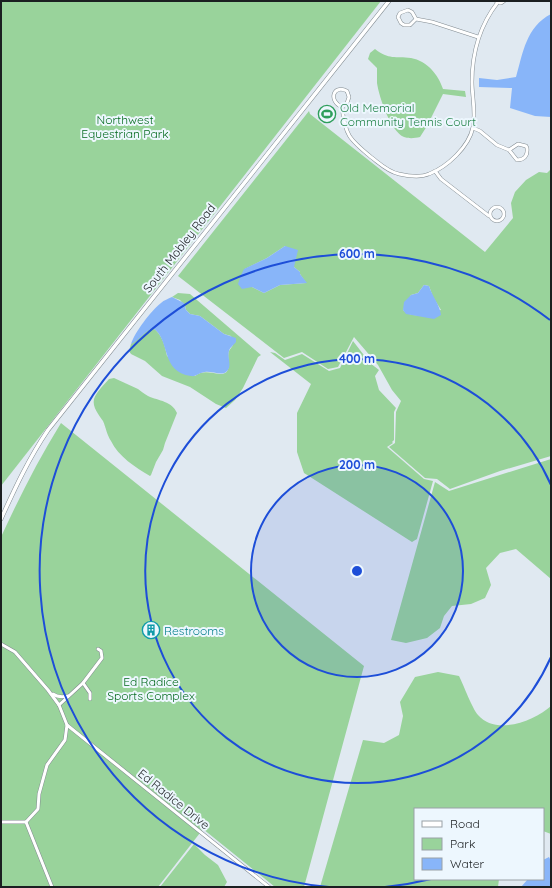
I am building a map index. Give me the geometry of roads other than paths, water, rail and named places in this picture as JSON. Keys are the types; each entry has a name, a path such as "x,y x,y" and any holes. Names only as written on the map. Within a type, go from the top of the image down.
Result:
{"street":[{"name":"South Mobley Road","path":"1,519 18,482 48,430 389,1"},
{"path":"342,107 347,134 353,142 384,168 397,174 412,176 428,175 447,164 463,150 473,128 473,62 478,38 497,2 501,3 504,1"},
{"path":"416,19 410,25 404,25 398,17 400,13 408,10 412,12 416,19 432,22 478,38"},
{"path":"338,89 347,91 349,97 347,103 342,107 334,101 333,97 338,89"},
{"path":"473,128 480,130 497,145 509,150 517,160 525,158 527,155 527,148 522,144 518,144 509,150"},
{"path":"435,171 441,179 490,216 492,220 497,222 503,218 504,213 502,209 495,207 491,209 490,216"},
{"name":"Ed Radice Drive","path":"1,644 15,652 48,690 59,705 67,725 269,887"},
{"path":"59,705 83,683 102,658 101,651 98,649"},
{"path":"83,683 90,693 90,699"},
{"path":"48,690 56,696 64,697 70,695"},
{"path":"1,822 26,822 38,809 39,794 47,766 65,740 67,725"},
{"path":"26,822 52,887"}],"water":[{"path":"551,14 551,117 535,116 510,108 512,88 479,87 479,78 497,80 516,77 527,41 531,33 543,19"},
{"path":"285,246 298,250 294,267 300,272 307,283 280,285 264,293 252,287 242,289 238,284 244,269 267,258"},
{"path":"424,285 429,286 438,304 441,315 434,319 406,314 403,310 404,302 411,295 418,293"},
{"path":"172,297 184,303 186,310 190,314 200,316 224,334 236,338 236,342 229,351 229,368 226,372 222,374 203,372 193,376 181,373 170,362 159,333 153,328 131,344 143,322 162,302"},
{"path":"549,857 551,861 551,887 521,887 527,880 544,880 544,860"}],"place":[{"name":"Old Memorial Community Tennis Court","path":"327,114"},
{"name":"Restrooms","path":"151,630"}],"park label":[{"name":"Northwest Equestrian Park","path":"125,126"},
{"name":"Ed Radice Sports Complex","path":"151,688"}]}
